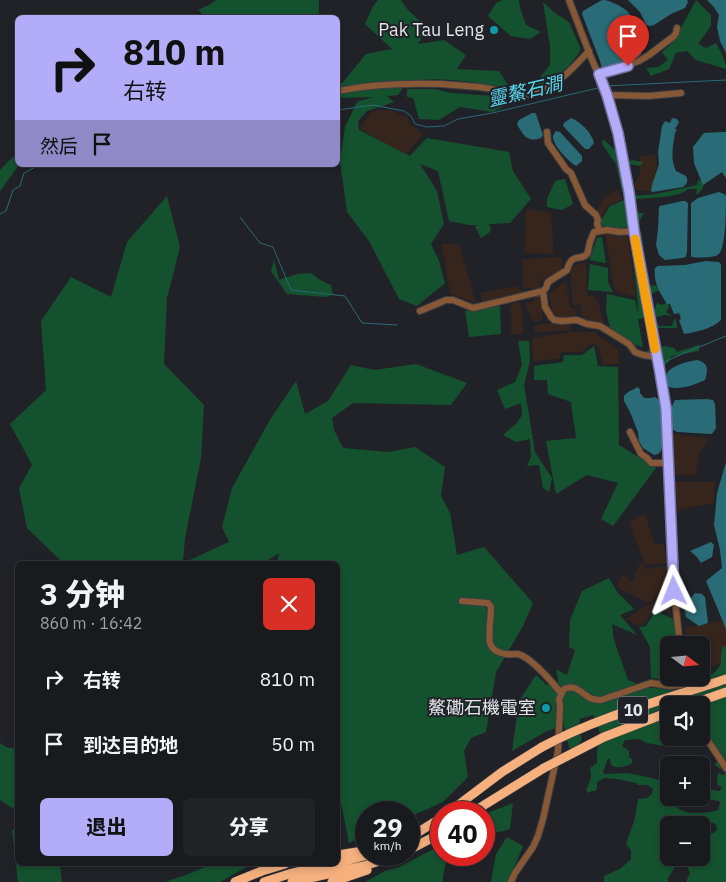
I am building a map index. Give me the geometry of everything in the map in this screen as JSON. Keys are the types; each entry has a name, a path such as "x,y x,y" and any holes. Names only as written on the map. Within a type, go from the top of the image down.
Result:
{"highway":[{"name":"10","path":"464,801 512,765 570,733 597,722 726,680"},
{"path":"710,697 726,692"},
{"name":"10","path":"491,801 544,768 604,737 660,715"},
{"path":"340,856 355,852"},
{"path":"340,862 355,858"},
{"path":"235,882 278,866"},
{"path":"264,882 324,866"},
{"path":"292,882 361,866"},
{"path":"332,882 374,866"}],"street":[{"path":"569,0 607,95 618,133 629,192 634,231 666,408 674,591 679,636"},
{"path":"599,74 639,61 674,36 677,28"},
{"path":"340,91 383,84 440,84 529,94 554,84 570,72 589,51"},
{"path":"607,95 649,96 681,93"},
{"path":"547,132 548,143 566,169 572,173 585,205 596,215 600,231"},
{"path":"634,231 620,232 607,230 594,232 590,240 588,254 571,260 567,270 548,282 544,291 545,307 554,320 577,320 600,326 628,344 635,352 657,357"},
{"path":"420,311 446,300 453,300 472,308 544,291"},
{"path":"630,432 641,454 651,463 669,463"},
{"path":"462,602 488,603 491,607 490,643 495,650 509,655 520,655 541,671 561,693"},
{"path":"512,882 514,873 533,847 543,819 558,751 559,699 561,693 569,687 577,688 589,699 601,700 651,683 660,684"},
{"path":"685,686 687,696"},
{"path":"710,744 726,768"}],"shaded area":[{"path":"390,110 409,118 410,124 423,134 404,157 360,128 372,111"},
{"path":"656,155 657,167 651,192 637,190 633,186 640,174 640,156"},
{"path":"617,189 622,199 608,206 601,218 596,210 605,197"},
{"path":"526,209 551,213 554,254 524,253"},
{"path":"605,234 628,236 636,297 615,291"},
{"path":"442,244 459,244 476,303 450,294"},
{"path":"562,257 562,270 541,280 539,289 523,288 523,259"},
{"path":"586,262 587,296 592,295 598,300 604,326 581,319 581,304 573,306 570,267"},
{"path":"566,281 570,307 577,309 576,317 553,318 549,294"},
{"path":"517,286 523,293 482,301 480,293"},
{"path":"539,294 543,319 540,320 536,304 539,322 533,322 525,303 535,301 534,297"},
{"path":"511,303 521,303 522,334 511,334"},
{"path":"569,321 571,330 533,333 535,325"},
{"path":"569,332 595,332 618,350 619,364 603,364 598,346 592,344 581,352 561,352 559,359 533,361 532,338"},
{"path":"672,434 707,438 707,443 699,452 696,475 674,475"},
{"path":"674,482 715,482 714,503 677,510"},
{"path":"645,513 654,543 664,544 667,563 645,565 629,523"},
{"path":"641,561 646,569 667,566 671,598 659,596 647,603 617,587 622,574 632,582"},
{"path":"660,600 670,602 670,614 662,609 653,610 644,624 637,625 627,619 643,607"},
{"path":"726,620 726,661 710,667 710,636 686,636 685,628"}],"green space":[{"path":"216,0 318,0 319,15 203,15 198,10"},
{"path":"378,0 401,0 407,9 423,24 421,39 418,44 444,40 466,55 457,69 499,71 510,88 471,82 430,79 406,83 398,95 387,96 394,102 367,111 358,121 359,130 410,156 427,138 509,152 513,171 531,199 510,223 489,224 490,232 481,238 475,226 479,225 449,221 438,171 420,164 437,191 444,224 431,244 439,261 445,283 417,306 399,299 369,241 347,212 340,161 345,127 357,102 373,97 340,98 340,86 366,54 392,49 365,24"},
{"path":"503,0 519,0 526,25 541,32 530,39 511,36 488,16 496,3"},
{"path":"696,0 711,15 711,26 698,44 706,48 716,43 724,59 726,69 696,60 687,51 676,53 669,69 651,76 646,68 658,67 668,60 662,52 674,41"},
{"path":"543,2 569,22 581,49 570,65 546,85 534,85 550,65 550,46"},
{"path":"407,89 435,89 452,93 508,97 506,105 493,112 460,107 439,120 419,119 413,98 407,97"},
{"path":"726,132 726,178 722,172 703,185 698,194 696,194 697,189 688,189 671,196 635,199 633,196 656,194 697,185 698,180 701,181 694,163 693,147 704,133"},
{"path":"603,139 616,151 618,158 626,163 632,160 643,162 640,166 629,164 621,171 628,196 625,196 621,187 616,164 602,144"},
{"path":"15,155 15,167 18,167 0,191 0,170"},
{"path":"565,179 573,204 562,210 547,207 547,199 555,181"},
{"path":"167,196 180,247 167,298 164,364 204,405 201,458 185,538 183,561 61,561 27,528 19,488 32,465 10,424 46,390 41,321 71,277 111,297 127,242"},
{"path":"626,199 631,226 613,231 599,224 610,206"},
{"path":"633,205 639,213 644,213 639,222 646,285 660,286 662,289 653,293 649,299 650,317 638,319 643,347 624,342 610,327 606,312 607,294 635,300 638,314 630,236 636,231"},
{"path":"602,237 606,263 589,260 597,238"},
{"path":"274,260 279,280 297,274 311,273 331,285 333,294 326,297 287,294 271,271"},
{"path":"590,264 608,268 608,282 613,292 588,290"},
{"path":"668,302 669,307 666,312 673,316 664,315 654,318 659,326 672,326 676,318 677,328 655,328 651,319 657,303 662,305"},
{"path":"500,305 501,334 469,337 465,311"},
{"path":"518,341 529,341 530,361 524,385 535,452 552,478 549,492 543,488 539,465 527,466 531,457 530,439 516,442 503,435 517,423 522,415 521,403 505,409 497,390 515,382 522,365"},
{"path":"699,345 699,351 672,356 665,366 660,366 656,352 647,355 648,350 664,346 674,348 677,352"},
{"path":"594,346 598,366 618,367 619,445 656,468 613,526 601,519 618,483 587,475 556,494 546,441 576,438 571,402 548,394 547,380 534,380 534,366 563,362 564,355 582,355"},
{"path":"416,364 467,383 451,405 353,403 332,418 334,430 343,448 388,452 415,447 445,467 441,496 450,513 457,555 484,547 533,603 523,626 496,672 486,732 471,738 464,751 468,777 444,801 430,801 430,808 420,812 420,801 355,801 355,840 349,843 340,803 340,561 278,561 279,553 267,561 187,561 229,542 222,527 232,488 271,418 296,381 305,414 328,401 351,365 374,370"},
{"path":"609,578 618,593 634,609 620,615 637,635 612,624 614,640 628,680 647,688 683,689 684,696 660,696 660,745 639,739 625,740 622,746 629,751 632,763 616,767 611,765 608,758 603,772 605,774 628,773 660,780 660,806 676,806 682,811 694,813 707,812 718,810 720,803 719,801 710,800 710,790 720,791 722,788 717,784 718,773 725,774 715,764 719,761 726,771 726,882 686,882 690,873 687,866 710,866 710,834 717,830 716,824 710,823 710,816 660,816 660,866 675,866 668,878 668,882 604,882 604,876 620,869 631,859 631,850 626,844 635,818 638,799 647,798 652,794 653,789 648,785 638,785 617,779 604,778 597,782 595,791 588,793 586,790 591,777 590,768 597,763 600,733 593,715 580,719 579,731 582,739 577,748 569,748 563,721 563,705 556,702 556,728 547,731 512,751 519,701 536,675 547,685 559,685 556,669 567,675 575,650 569,647 570,620 582,591"},
{"path":"655,611 674,619 675,636 660,636 660,679 651,678 650,647 639,627 646,626"},
{"path":"723,646 725,646 726,764 710,738 710,696 688,696 687,686 710,686 710,674 716,671 720,665"},
{"path":"0,743 6,747 15,749 15,810 0,800"},
{"path":"513,803 510,829 495,833 495,810"},
{"path":"15,829 15,856 12,830"},
{"path":"507,837 523,846 508,882 491,882 496,854"},
{"path":"430,851 430,866 445,866 443,882 365,882 385,871 401,866 420,866 420,856"},
{"path":"16,866 60,866 62,882 18,882"},
{"path":"207,866 248,866 220,882 165,882"}],"water":[{"path":"602,0 625,9 630,14 642,44 641,54 638,57 614,68 602,69 582,14 583,11"},
{"path":"628,0 687,0 688,2 685,8 650,26 646,25 640,12"},
{"path":"707,0 726,0 726,53 720,41 717,27 719,15"},
{"path":"532,113 536,114 543,135 541,138 529,139 521,132 517,124 519,120"},
{"path":"571,118 582,125 591,135 594,143 589,149 585,149 563,126"},
{"path":"672,118 677,119 679,122 675,129 677,130 673,148 673,162 676,171 686,176 687,182 683,187 653,192 651,191 652,185 659,164 658,152 662,126 665,121 670,123"},
{"path":"556,131 560,132 582,156 582,161 576,166 556,145 553,135"},
{"path":"726,132 726,178 722,172 703,185 694,163 693,147 704,133"},
{"path":"719,192 726,196 725,227 721,250 719,254 714,256 692,257 691,203 698,198"},
{"path":"682,201 688,203 686,257 665,260 659,255 656,245 659,207"},
{"path":"706,261 719,262 721,265 721,320 709,328 684,334 679,320 681,319 679,313 674,314 670,304 667,304 658,287 655,278 655,268 658,266 685,265"},
{"path":"697,360 704,363 707,367 705,380 693,385 675,388 666,384 666,374 671,369"},
{"path":"637,387 644,398 655,397 659,400 663,441 660,452 654,455 643,448 639,441 638,432 624,401 624,396"},
{"path":"675,400 713,400 715,404 716,428 712,434 677,432 672,429 671,410"},
{"path":"726,462 726,629 706,581 722,568 714,525 717,493"},
{"path":"711,542 714,545 712,557 701,563 690,551"},
{"path":"695,593 702,594 705,597 708,623 699,626 686,617 684,606"}],"waterway":[{"name":"靈鰲石澗","path":"606,86 726,80"},
{"name":"靈鰲石澗","path":"340,110 373,105 404,111 411,116 415,124 427,127 444,126 458,119 492,113 602,87"},
{"name":"靈鰲石澗","path":"0,214 6,211 13,190 20,186 24,173 35,167"},
{"path":"240,217 260,243 273,247 291,290 345,296 362,323 397,325"},
{"path":"661,364 726,336"}],"slow traffic":[{"path":"635,239 655,349"}],"place":[{"name":"Pak Tau Leng","path":"494,30"},
{"name":"鰲磡石機電室","path":"546,708"}],"route":[{"path":"628,66 599,74 617,125 666,408 674,591"}]}
